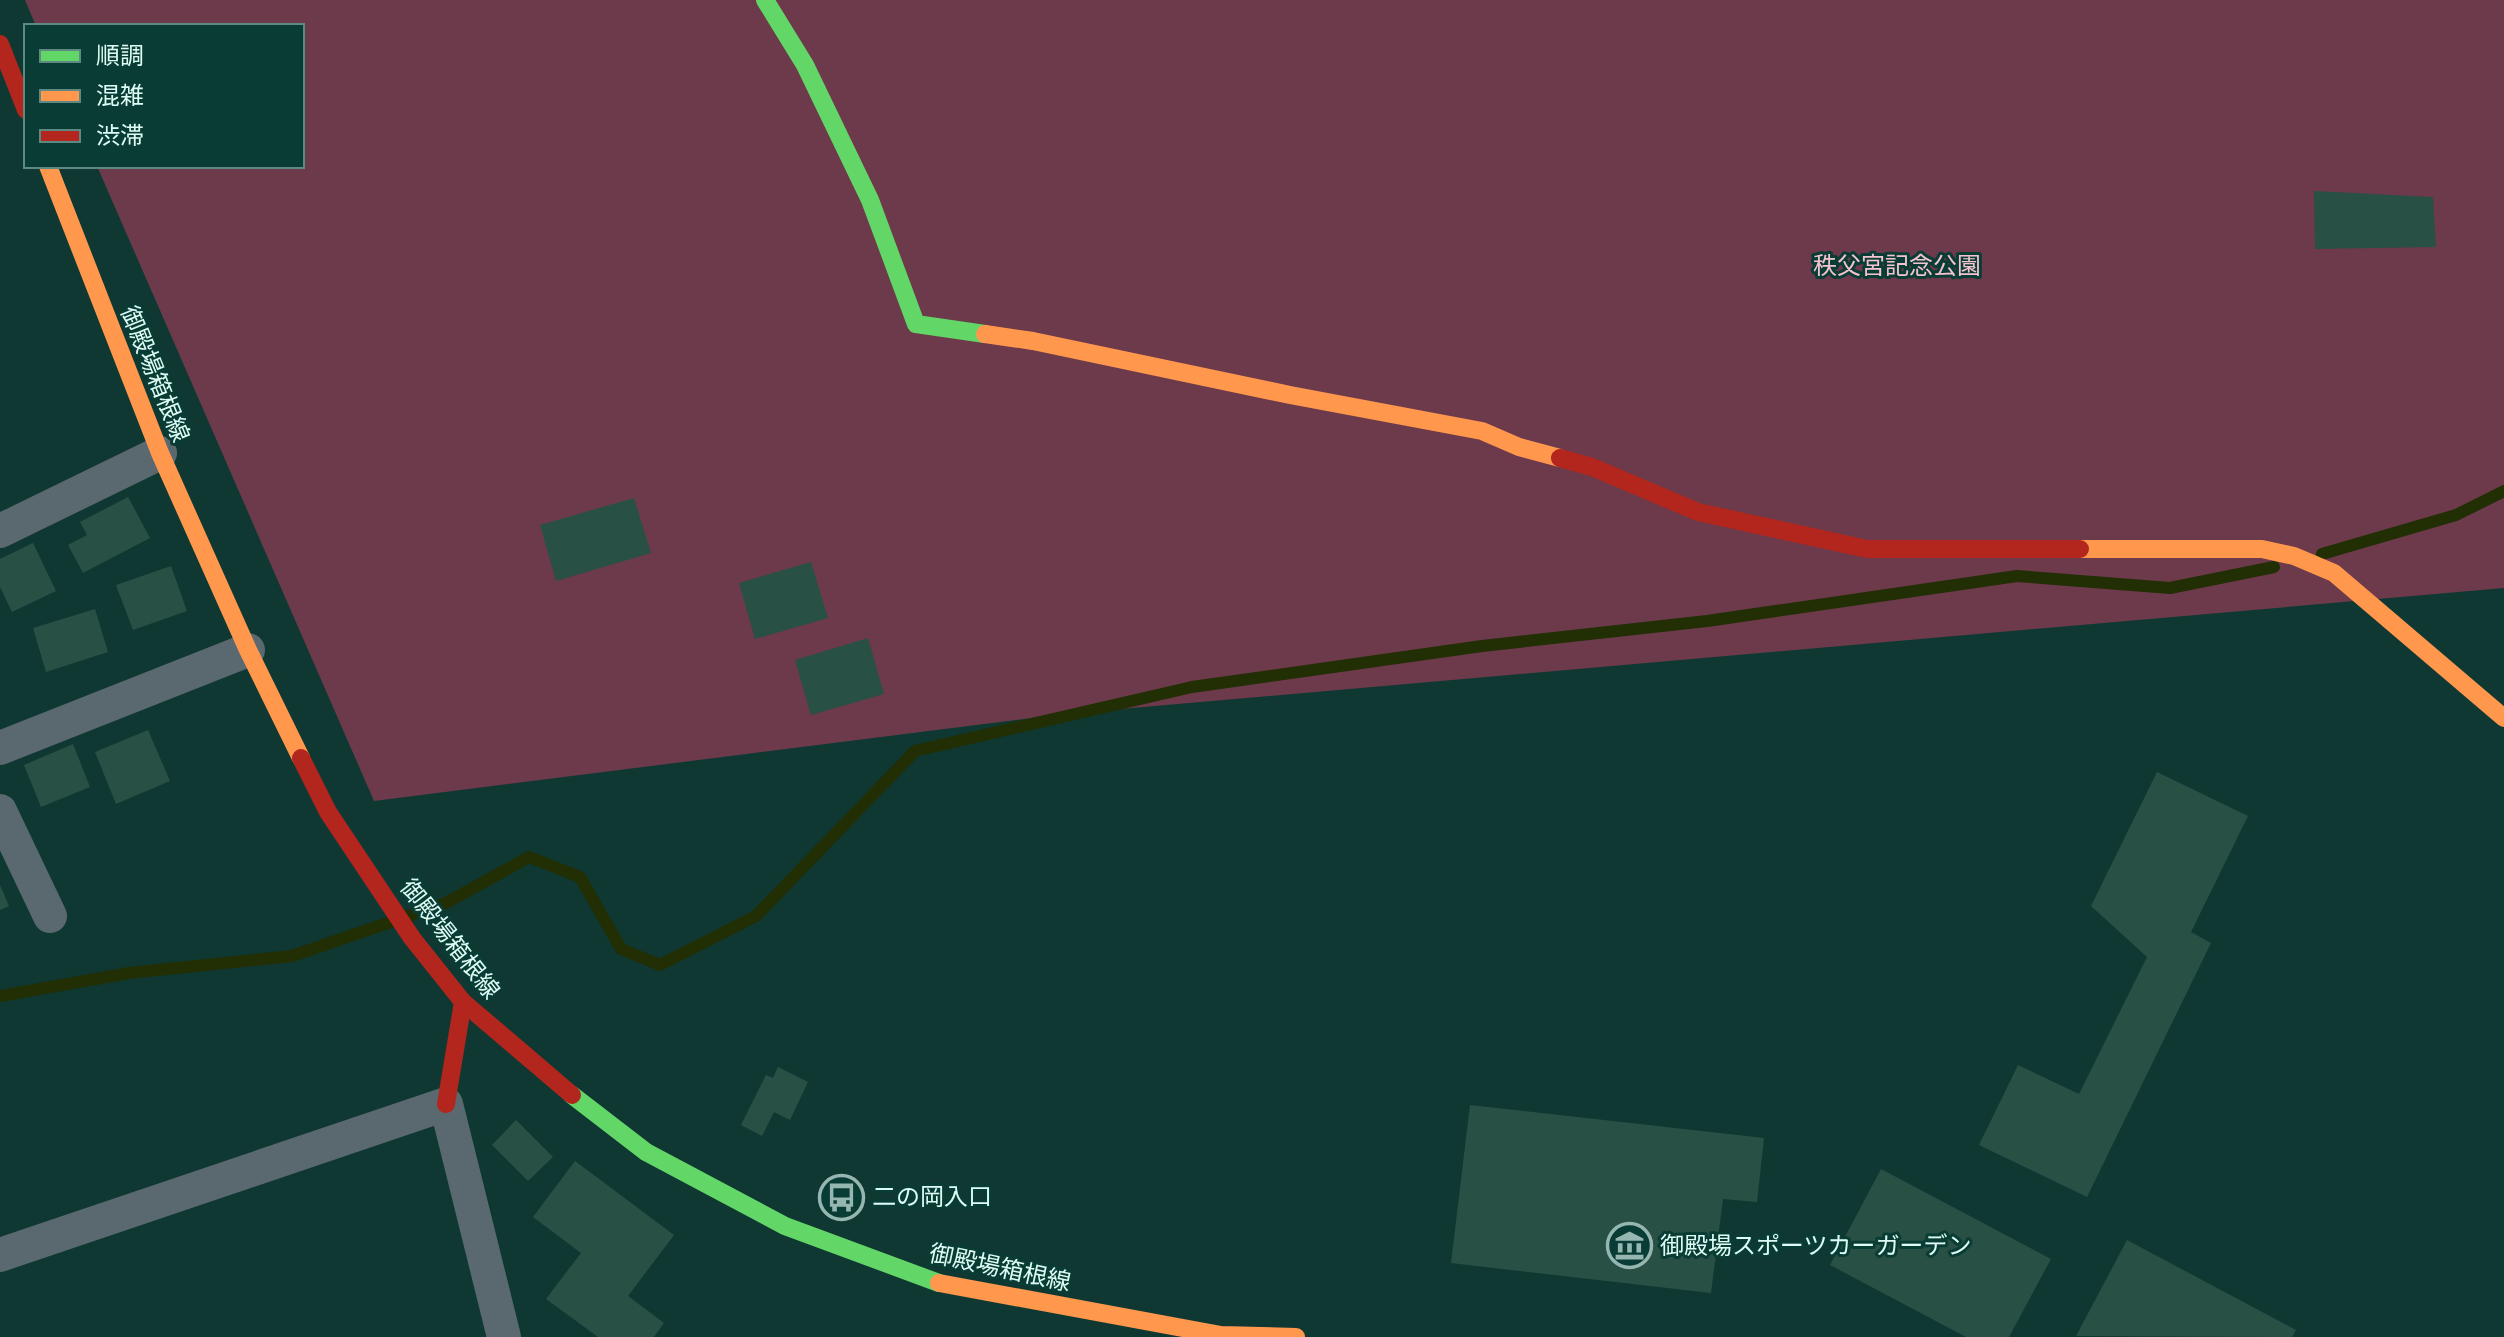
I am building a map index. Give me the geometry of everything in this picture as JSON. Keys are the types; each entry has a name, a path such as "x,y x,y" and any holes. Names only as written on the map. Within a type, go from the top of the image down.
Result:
{"street":[{"path":"765,0 805,65 870,200 916,324 1033,341 1290,395 1482,431 1519,447 1592,467 1698,512 1867,549 2262,549 2294,556 2334,573 2504,718"},
{"path":"0,44 24,105"},
{"name":"御殿場箱根線","path":"49,168 160,453 248,650 328,812 412,938 463,1002 547,1076 646,1152 785,1226 933,1282 1220,1336 1296,1337"},
{"path":"0,531 160,453"},
{"path":"0,748 248,650"},
{"path":"0,811 50,916"},
{"path":"463,1002 446,1104 504,1337"},
{"path":"0,1255 446,1104"}],"green space":[{"name":"秩父宮記念公園","path":"25,0 2504,0 2504,588 1063,714 374,801 98,168 304,168 304,24 35,24"}],"building":[{"path":"2314,191 2433,197 2436,247 2315,249"},
{"path":"128,497 150,538 83,573 68,545 87,535 80,522"},
{"path":"634,498 651,553 556,581 540,525"},
{"path":"33,543 56,591 12,612 0,587 0,559"},
{"path":"811,562 828,618 755,639 739,583"},
{"path":"171,566 187,611 133,630 116,585"},
{"path":"95,609 108,652 46,672 33,628"},
{"path":"868,638 884,694 811,715 795,660"},
{"path":"148,730 170,781 116,804 95,752"},
{"path":"73,744 90,787 41,807 24,765"},
{"path":"2157,772 2248,816 2191,932 2211,943 2087,1197 1979,1145 2018,1065 2079,1094 2147,957 2091,906"},
{"path":"0,885 9,906 0,910"},
{"path":"778,1067 808,1082 790,1120 774,1112 762,1136 741,1125 766,1075 773,1078"},
{"path":"1470,1105 1764,1138 1757,1202 1723,1199 1711,1293 1451,1263"},
{"path":"516,1120 553,1157 528,1181 492,1145"},
{"path":"575,1161 674,1235 628,1296 664,1323 654,1337 598,1337 546,1299 581,1253 533,1217"},
{"path":"1881,1169 2051,1259 2009,1337 1966,1337 1830,1265"},
{"path":"2127,1240 2296,1330 2292,1337 2076,1336"}],"waterway":[{"path":"2322,554 2456,515 2504,491"},
{"path":"0,996 129,973 292,956 446,903 529,857 580,877 621,949 660,965 756,916 915,751 1192,687 1482,646 1707,621 2017,576 2170,588 2274,567"}],"traffic: fast":[{"path":"765,0 805,65 870,200 916,324 985,334"},
{"path":"572,1095 646,1152 785,1226 939,1283"}],"traffic: slow":[{"path":"49,168 160,453 248,650 301,758"},
{"path":"985,334 1482,431 1519,447 1560,458"},
{"path":"2080,549 2262,549 2294,556 2334,573 2504,718"},
{"path":"939,1283 1221,1335 1296,1337"}],"traffic: jam":[{"path":"0,44 24,105"},
{"path":"1560,458 1592,467 1698,512 1867,549 2080,549"},
{"path":"301,758 328,812 412,938 463,1002 572,1095"},
{"path":"446,1104 463,1002"}],"place":[{"name":"二の岡入口","path":"841,1197"},
{"name":"御殿場スポーツカーガーデン","path":"1629,1246"}]}
